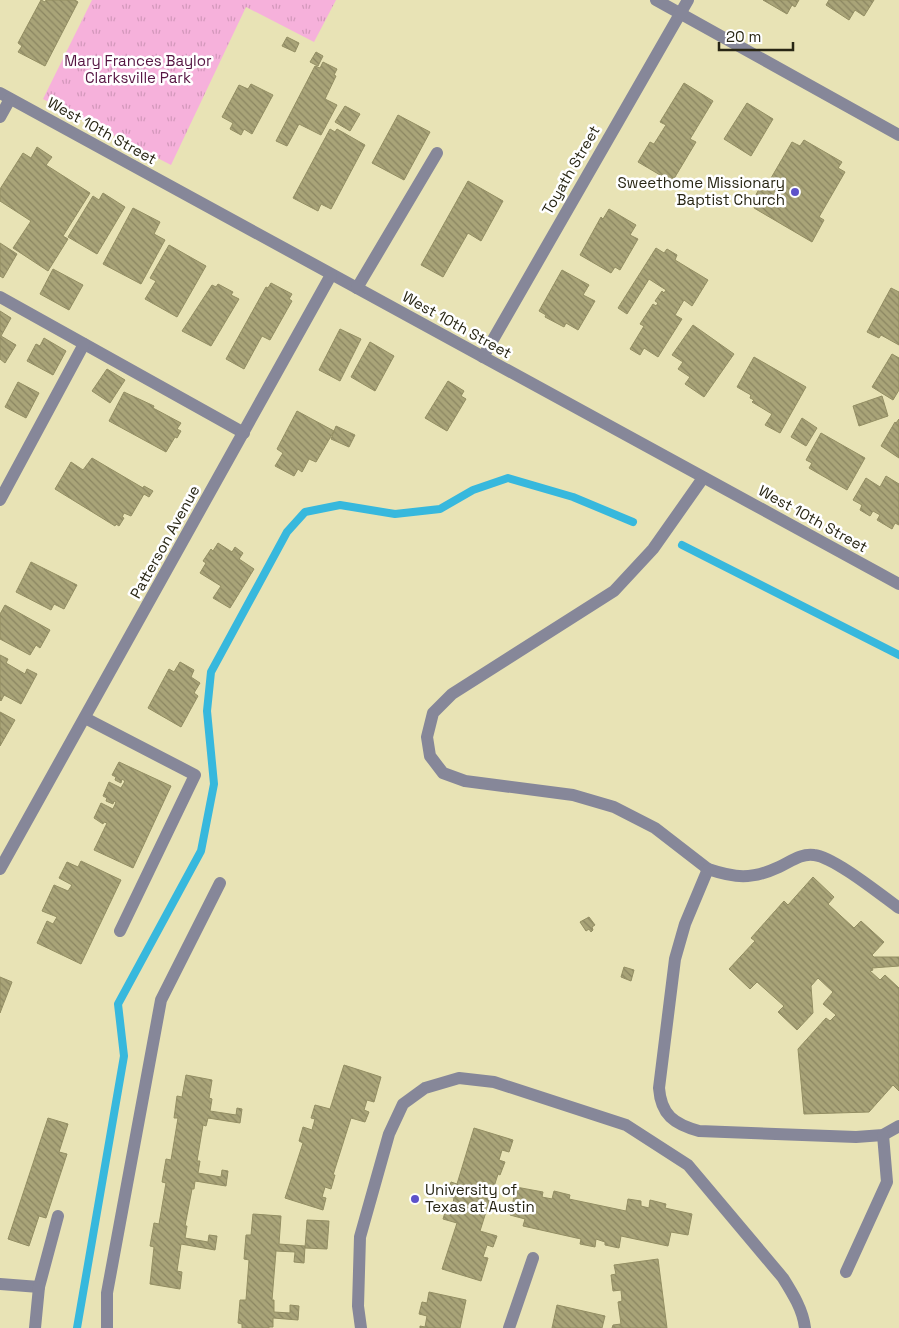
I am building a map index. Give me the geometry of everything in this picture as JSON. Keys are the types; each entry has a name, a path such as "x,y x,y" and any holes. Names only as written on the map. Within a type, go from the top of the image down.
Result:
{"street":[{"path":"656,0 899,135"},
{"name":"Toyath Street","path":"483,357 688,0"},
{"path":"0,118 5,96"},
{"name":"West 10th Street","path":"5,96 899,584"},
{"path":"357,288 437,153"},
{"name":"Patterson Avenue","path":"0,869 332,275"},
{"path":"0,297 244,433"},
{"path":"0,500 84,344"},
{"path":"703,478 653,550 614,591 452,694 433,713 427,737 430,756 443,773 466,781 573,795 614,807 655,828 708,869 729,876 751,876 776,868 800,856 814,855 830,859 899,908"},
{"path":"85,718 195,775 120,932"},
{"path":"708,869 685,924 676,959 659,1088 660,1102 668,1116 683,1126 699,1132 856,1137 882,1135 899,1126"},
{"path":"107,1328 107,1293 161,1000 220,883"},
{"path":"361,1328 358,1306 360,1237 389,1134 403,1104 425,1088 459,1078 494,1082 626,1125 688,1165 784,1278 804,1319 805,1328"},
{"path":"846,1272 887,1182 882,1135"},
{"path":"34,1328 39,1287 58,1216"},
{"path":"509,1328 533,1258"},
{"path":"0,1284 39,1287"}],"green space":[{"name":"Mary Frances Baylor Clarksville Park","path":"92,0 336,0 314,42 246,7 171,165 43,99"}],"building":[{"path":"41,0 45,2 46,0 75,0 78,2 45,66 18,52 22,46 18,43"},
{"path":"763,0 799,0 795,7 792,5 787,14"},
{"path":"829,0 874,0 864,16 855,10 849,20 826,5"},
{"path":"287,37 299,43 295,52 282,46"},
{"path":"316,52 323,56 318,66 310,62"},
{"path":"323,62 337,69 334,75 336,76 325,99 337,105 321,135 299,124 287,146 276,141 315,66 320,68"},
{"path":"684,83 713,101 690,139 696,142 672,182 638,162 650,142 654,144 666,125 660,122"},
{"path":"251,84 273,95 252,134 244,129 241,135 230,129 233,123 222,117 239,85 248,89"},
{"path":"747,103 773,119 751,156 724,139"},
{"path":"345,106 360,114 350,131 335,122"},
{"path":"398,115 430,132 404,180 372,163"},
{"path":"330,129 335,132 337,129 365,145 331,209 321,204 318,211 293,198"},
{"name":"Sweethome Missionary Baptist Church","path":"804,140 842,162 838,168 845,172 819,217 824,220 812,242 754,208 757,202 753,200 763,182 767,185 792,142 800,146"},
{"path":"37,147 52,157 46,165 90,193 63,236 68,239 48,271 13,248 31,221 0,201 0,189 23,153 31,158"},
{"path":"468,181 503,201 481,241 468,233 443,277 421,265"},
{"path":"103,193 125,207 97,254 68,237 93,196 99,200"},
{"path":"133,208 160,222 154,234 165,240 141,284 103,264"},
{"path":"609,209 636,225 630,235 638,239 620,270 615,267 611,273 580,255 601,217 603,219"},
{"path":"0,243 17,254 3,278 0,276"},
{"path":"169,245 206,266 177,317 145,299 156,281 150,278"},
{"path":"656,248 664,253 667,249 677,255 675,260 708,280 692,306 684,300 675,315 682,319 658,357 644,348 640,355 630,349 644,326 640,324 653,304 656,306 658,303 655,301 662,291 664,293 666,290 649,279 627,314 618,308"},
{"path":"53,269 83,285 69,310 40,294"},
{"path":"562,270 589,285 583,295 595,301 578,330 566,323 564,327 545,317 546,315 539,311"},
{"path":"271,283 292,294 289,299 292,301 270,340 262,336 244,369 226,359 266,287 268,288"},
{"path":"218,284 233,292 231,295 239,299 211,346 182,331 212,285 216,287"},
{"path":"891,288 899,292 899,345 881,335 879,338 867,332"},
{"path":"0,311 11,318 1,336 16,345 5,363 0,359"},
{"path":"693,325 734,354 704,397 685,384 690,377 678,369 683,362 672,355"},
{"path":"340,329 361,339 340,381 319,370"},
{"path":"44,338 66,351 53,375 27,361 36,344 40,346"},
{"path":"370,342 394,356 375,391 351,377"},
{"path":"892,354 899,358 899,390 893,400 872,387"},
{"path":"754,357 806,387 780,433 765,425 772,414 752,402 754,400 750,398 751,395 737,387"},
{"path":"107,369 125,380 110,403 92,391"},
{"path":"448,381 464,391 461,396 466,399 447,431 425,418"},
{"path":"18,382 39,393 26,418 5,407"},
{"path":"124,392 154,406 153,408 181,423 177,429 181,431 166,452 109,421"},
{"path":"882,396 888,416 859,426 853,406"},
{"path":"297,411 334,431 316,462 309,459 302,472 298,469 294,476 275,466 283,453 277,449"},
{"path":"802,418 817,428 806,446 791,437"},
{"path":"899,419 899,458 881,446 895,422"},
{"path":"336,426 355,435 349,447 331,439"},
{"path":"821,433 865,458 847,490 809,468 812,463 806,460"},
{"path":"92,458 143,488 144,486 153,491 149,497 144,494 131,516 124,513 122,517 124,518 119,526 116,524 115,526 55,489 71,462 83,470"},
{"path":"886,476 899,484 899,525 895,523 892,529 877,520 880,515 873,511 870,516 860,510 862,505 853,500 866,478 880,487"},
{"path":"218,543 232,552 235,547 243,553 239,559 254,569 230,608 213,598 221,586 200,573 206,563 203,561 211,549 213,551"},
{"path":"31,562 77,585 64,609 54,604 51,610 16,592"},
{"path":"5,605 50,630 40,648 36,645 30,655 0,639 0,614"},
{"path":"0,655 8,659 6,663 25,674 27,669 37,674 21,704 4,695 0,700"},
{"path":"180,662 194,670 191,677 200,683 194,693 198,696 181,727 148,708 169,669 174,672"},
{"path":"0,712 15,720 0,746"},
{"path":"119,762 171,786 133,868 94,850 107,823 104,822 103,824 94,818 101,803 113,809 116,802 114,801 113,804 106,801 107,798 103,796 109,782 121,788 125,781 122,779 121,783 115,780 116,777 112,775"},
{"path":"81,861 121,880 81,964 37,943 47,921 53,924 57,917 42,911 54,885 68,891 72,885 59,878 67,862 78,867"},
{"path":"813,877 834,897 828,904 854,928 861,921 884,942 872,955 874,957 899,957 899,966 872,968 873,970 870,971 880,980 885,975 899,988 899,1091 893,1085 869,1112 804,1114 798,1049 826,1018 830,1021 836,1015 823,1004 833,992 818,978 811,986 813,1013 797,1030 778,1012 784,1006 757,982 750,989 729,969 755,941 751,938 784,901 788,905"},
{"path":"589,917 595,925 592,927 593,930 591,932 589,929 586,931 580,922"},
{"path":"624,967 634,970 631,981 621,977"},
{"path":"0,977 12,982 0,1013"},
{"path":"344,1065 381,1077 374,1102 367,1100 364,1110 369,1112 365,1122 351,1118 333,1175 335,1175 331,1189 325,1187 322,1197 326,1198 323,1210 285,1198 303,1143 299,1141 303,1127 312,1130 315,1119 311,1118 315,1105 330,1109"},
{"path":"186,1075 212,1080 209,1098 212,1099 210,1111 236,1115 237,1108 242,1109 240,1123 208,1118 206,1126 203,1125 197,1161 200,1161 198,1173 221,1177 222,1170 228,1171 226,1186 195,1181 185,1226 187,1226 185,1238 208,1242 209,1235 217,1236 215,1250 181,1244 177,1271 182,1272 180,1289 150,1284 154,1247 150,1246 154,1223 159,1224 166,1183 162,1182 166,1159 171,1160 178,1118 174,1118 177,1096 182,1097"},
{"path":"48,1118 68,1124 59,1152 67,1154 46,1218 39,1216 29,1246 8,1239"},
{"path":"474,1128 513,1140 509,1152 502,1150 499,1160 505,1162 500,1175 498,1174 480,1231 497,1236 493,1247 487,1245 483,1257 488,1258 481,1281 442,1269 457,1223 443,1219 447,1206 452,1208 454,1198 447,1196 451,1182 457,1184"},
{"path":"516,1187 543,1192 542,1197 552,1199 554,1191 570,1195 569,1199 626,1211 628,1199 641,1201 641,1206 649,1208 650,1200 666,1204 665,1208 692,1214 688,1235 671,1232 668,1246 621,1236 619,1248 605,1245 605,1242 596,1239 595,1247 580,1244 581,1239 523,1226 525,1219 510,1215"},
{"path":"253,1214 281,1216 279,1244 305,1246 304,1263 294,1262 295,1252 276,1251 272,1300 274,1300 274,1312 290,1313 290,1305 299,1306 298,1320 273,1318 273,1327 269,1328 242,1328 242,1324 238,1323 240,1300 246,1300 249,1260 244,1259 246,1235 251,1235"},
{"path":"307,1220 329,1221 327,1249 305,1248"},
{"path":"658,1259 667,1328 612,1328 613,1325 621,1324 618,1302 622,1301 621,1290 613,1291 611,1275 616,1274 614,1265"},
{"path":"429,1292 466,1300 460,1328 420,1328 420,1326 425,1327 427,1316 419,1314 422,1302 427,1303"},
{"path":"557,1305 605,1316 602,1328 552,1328"}],"waterway":[{"path":"77,1328 124,1056 118,1004 201,851 214,784 207,711 211,672 287,532 305,512 340,505 395,514 440,509 473,490 508,478 573,497 633,522"},
{"path":"682,545 899,655"}],"place":[{"name":"Sweethome Missionary Baptist Church","path":"795,192"},
{"name":"University of Texas at Austin","path":"415,1199"}]}
